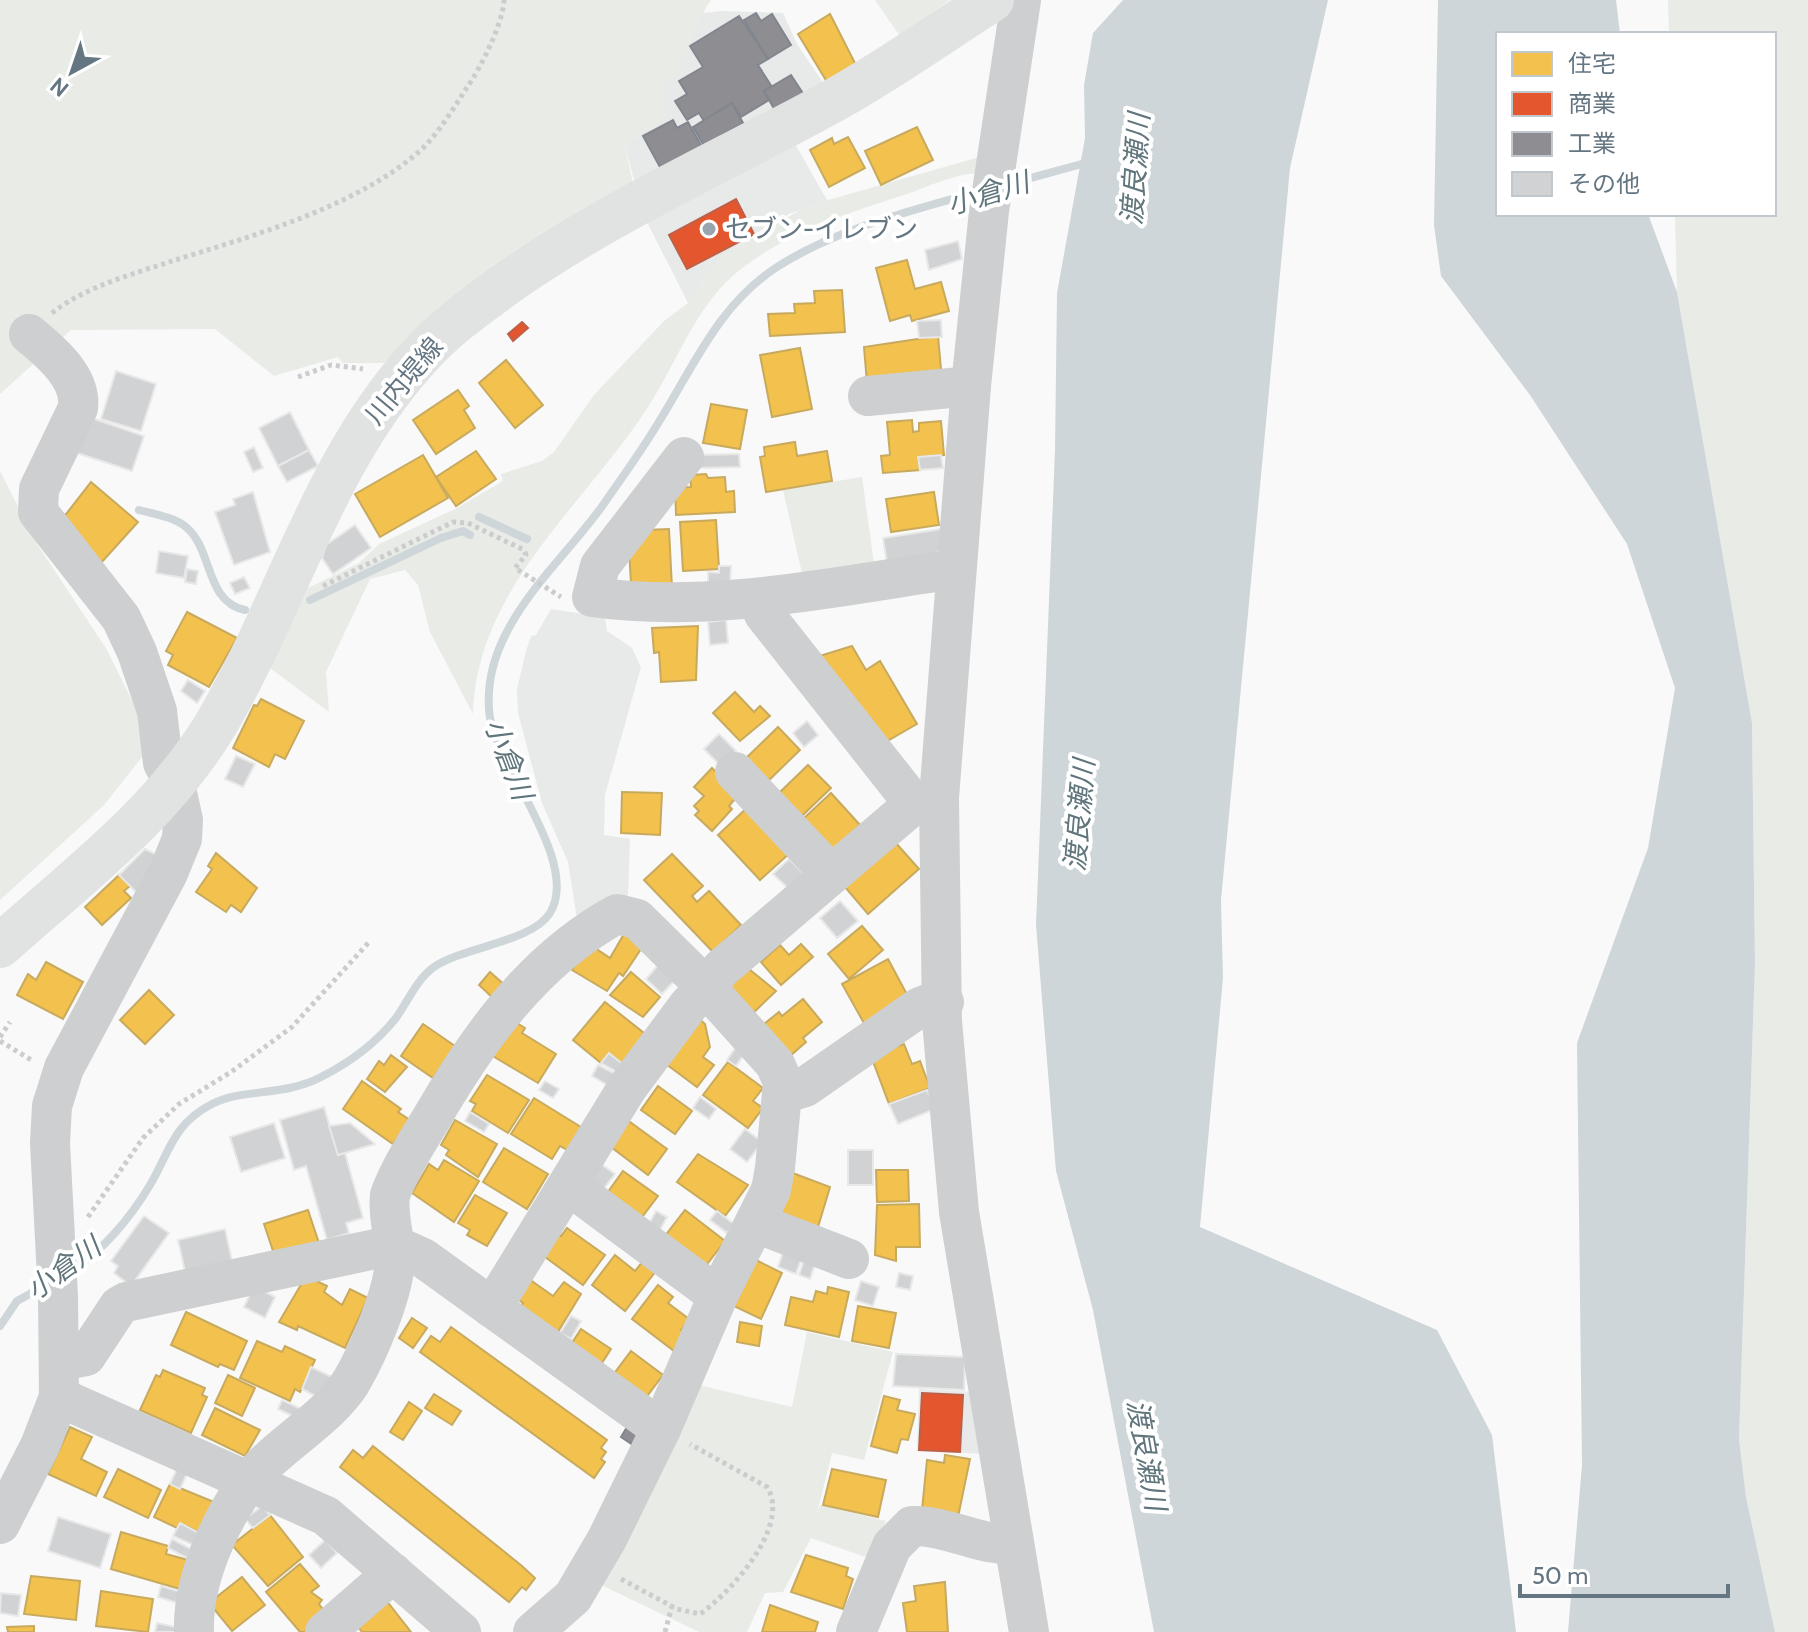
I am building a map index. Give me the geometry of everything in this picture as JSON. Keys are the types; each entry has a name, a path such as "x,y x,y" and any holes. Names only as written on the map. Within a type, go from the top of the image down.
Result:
{"main road":[{"name":"川内堤線","path":"0,946 130,832 175,784 230,700 354,443 405,372 477,305 545,257 602,221 823,107 992,0"}],"street":[{"path":"1021,0 989,211 956,569 927,801 959,1212 1029,1632"},
{"path":"0,1524 40,1446 59,1379 50,1143 52,1106 64,1068 157,898 182,839 181,803 163,763 157,711 137,652 121,618 38,512 39,489 78,408 80,394 67,372 29,334"},
{"path":"868,396 971,386"},
{"path":"684,457 600,566 592,597 642,604 757,598 956,569"},
{"path":"757,598 764,614 927,801"},
{"path":"735,772 830,873"},
{"path":"492,1308 627,1088 705,986 830,873 927,801"},
{"path":"194,1632 198,1582 234,1503 249,1481 341,1395 350,1382 394,1273 394,1245 388,1211 390,1195 441,1102 505,1005 583,933 617,914 637,919 705,986 775,1064 782,1080 782,1094 773,1181 756,1223 718,1296 661,1429 594,1565 573,1597 533,1632"},
{"path":"782,1094 805,1087 920,1007 935,1001 944,1002"},
{"path":"568,1185 718,1296"},
{"path":"756,1223 849,1259"},
{"path":"59,1379 86,1356 119,1306 126,1302 394,1245 423,1258 661,1429"},
{"path":"59,1379 249,1481 326,1516 461,1632"},
{"path":"856,1632 892,1546 912,1526 961,1533 1000,1545 1014,1544"},
{"path":"325,1632 393,1573"}],"path":[{"path":"29,334 64,303 124,277 300,217 379,180 423,147 447,119 476,74 504,0"},
{"path":"298,377 331,365 405,372"},
{"path":"310,592 453,522 468,523 524,550 526,555 515,568 553,593"},
{"path":"56,1263 143,1138 179,1104 231,1072 292,1027 370,941"},
{"path":"0,1037 10,1022"},
{"path":"594,1565 672,1606 700,1614 723,1597 764,1539 773,1504 772,1494 758,1480 661,1429"},
{"path":"665,1632 672,1606"}],"shaded area":[{"path":"0,0 711,0 681,64 666,85 666,115 625,145 633,184 432,318 384,363 343,363 338,357 274,376 215,329 71,330 0,394"},
{"path":"875,0 950,0 900,36"},
{"path":"1668,0 1808,0 1808,1632 1775,1632 1746,1497 1739,1439 1755,964 1752,723 1677,292 1675,216 1776,216 1776,32 1669,32"},
{"path":"702,13 783,13 797,44 826,87 635,184 625,145 666,115 665,85"},
{"path":"795,144 827,200 789,214 731,250 712,267 688,303 647,222"},
{"path":"983,156 976,173 941,181 821,224 779,244 726,282 691,330 653,399 627,437 540,547 515,585 494,625 479,667 473,714 430,632 418,585 405,570 370,579 326,672 329,712 270,668 308,588 359,563 379,544 455,509 503,481 501,474 542,461 554,452 594,395 664,321 688,303 712,267 731,250 807,206"},
{"path":"0,471 37,544 107,650 153,743 104,805 0,900"},
{"path":"862,477 874,564 802,573 783,490"},
{"path":"551,609 605,617 607,631 632,648 641,667 605,795 604,835 630,839 628,895 578,925 568,862 542,803 518,713 517,689 526,651 531,636 536,635"},
{"path":"807,1332 893,1352 864,1460 832,1453 816,1517 820,1505 886,1521 871,1559 811,1538 783,1592 765,1593 747,1632 699,1632 597,1583 694,1384 792,1407"},
{"path":"919,1389 974,1392 986,1454 917,1451"}],"water":[{"name":"渡良瀬川","path":"1123,0 1328,0 1290,168 1221,900 1223,978 1200,1227 1437,1330 1492,1435 1516,1632 1154,1632 1093,1310 1056,1171 1036,925 1055,450 1057,293 1085,138 1084,85 1093,33"},
{"path":"1438,0 1616,0 1620,32 1496,32 1496,216 1649,216 1677,292 1752,723 1755,964 1739,1439 1746,1497 1775,1632 1568,1632 1582,1465 1577,1043 1648,848 1675,688 1627,544 1530,395 1441,276 1434,225"}],"building: 住宅":[{"path":"830,14 856,65 827,82 798,34"},
{"path":"917,127 933,160 881,185 865,151"},
{"path":"848,137 865,168 829,187 810,150 832,138 834,144"},
{"path":"907,260 915,289 941,282 949,311 912,321 910,315 890,321 876,268"},
{"path":"842,290 845,332 770,336 768,314 795,313 794,304 815,303 814,291"},
{"path":"938,336 942,380 867,383 864,347"},
{"path":"800,348 812,409 772,417 760,355"},
{"path":"506,360 543,405 515,428 479,383"},
{"path":"458,390 469,406 464,410 475,428 436,454 413,420"},
{"path":"711,404 747,410 740,449 703,443"},
{"path":"912,420 913,432 919,431 919,423 941,421 944,455 918,457 920,470 883,473 881,456 890,455 887,422"},
{"path":"795,442 797,456 827,451 832,481 766,492 760,457 765,456 764,447"},
{"path":"476,451 496,479 456,506 436,477"},
{"path":"423,455 448,498 380,537 355,494"},
{"path":"706,474 708,478 725,477 726,492 734,491 735,512 676,515 675,488 691,487 690,475"},
{"path":"91,482 138,522 101,563 63,518"},
{"path":"934,492 939,525 891,532 886,499"},
{"path":"716,520 719,569 683,571 680,522"},
{"path":"669,529 672,588 631,583 629,550 644,530"},
{"path":"187,612 237,638 209,687 168,665 173,655 166,651"},
{"path":"698,626 696,680 661,682 659,652 654,653 652,628"},
{"path":"852,646 866,670 880,661 917,724 877,747 813,658"},
{"path":"735,692 754,712 760,706 770,716 740,741 713,713"},
{"path":"261,699 304,721 285,759 275,754 269,767 233,748 254,705 257,706"},
{"path":"778,727 800,750 765,784 743,761"},
{"path":"808,765 831,788 802,816 775,797"},
{"path":"712,768 735,790 735,799 729,806 732,809 712,831 695,815 699,811 694,806 704,796 694,787"},
{"path":"622,792 662,793 660,835 621,833"},
{"path":"831,793 860,825 832,850 803,819"},
{"path":"750,805 790,853 760,880 718,835"},
{"path":"895,842 919,869 868,914 845,887"},
{"path":"216,853 257,888 241,912 231,905 226,912 196,892 212,869 208,866"},
{"path":"672,854 703,886 692,896 697,902 709,891 741,925 713,952 644,880"},
{"path":"119,875 130,886 124,891 131,898 102,925 85,907"},
{"path":"862,926 883,950 849,979 828,954"},
{"path":"624,934 643,946 623,976 619,973 607,991 572,970 589,944 610,958"},
{"path":"801,944 813,957 781,985 761,962 780,945 789,955"},
{"path":"888,959 910,1000 865,1025 842,984"},
{"path":"46,962 83,982 63,1019 17,995 28,974 36,980"},
{"path":"749,969 776,991 750,1016 726,990"},
{"path":"490,972 506,986 494,999 479,985"},
{"path":"631,972 660,997 643,1017 610,995"},
{"path":"149,990 174,1015 145,1044 120,1020"},
{"path":"803,999 822,1022 803,1038 806,1042 790,1056 764,1024 779,1012 782,1016"},
{"path":"605,1002 649,1037 625,1066 609,1053 601,1063 573,1040"},
{"path":"697,1017 705,1024 710,1047 703,1057 714,1065 697,1087 666,1064"},
{"path":"512,1020 525,1028 522,1033 556,1054 538,1083 491,1055"},
{"path":"423,1024 455,1046 433,1078 401,1056"},
{"path":"904,1044 912,1064 920,1061 930,1088 889,1104 871,1056"},
{"path":"391,1055 407,1067 385,1092 367,1079 379,1061 384,1065"},
{"path":"728,1062 763,1088 753,1101 763,1108 748,1128 703,1095"},
{"path":"487,1075 529,1100 508,1133 472,1111 476,1104 470,1101"},
{"path":"362,1081 401,1109 398,1112 410,1120 393,1144 343,1109"},
{"path":"658,1086 692,1111 675,1134 641,1110"},
{"path":"534,1098 581,1127 567,1150 560,1146 552,1159 511,1134"},
{"path":"626,1119 667,1149 648,1175 607,1144"},
{"path":"455,1120 497,1144 478,1177 446,1155 449,1150 441,1145"},
{"path":"504,1148 548,1174 527,1209 483,1182"},
{"path":"698,1154 748,1185 725,1216 677,1182"},
{"path":"444,1160 479,1181 454,1222 412,1193 429,1164 438,1170"},
{"path":"876,1170 908,1170 909,1201 877,1202"},
{"path":"623,1171 658,1196 639,1221 605,1196"},
{"path":"790,1172 830,1187 815,1237 775,1222"},
{"path":"475,1195 507,1213 487,1246 467,1235 470,1230 458,1223"},
{"path":"919,1204 920,1247 896,1247 896,1261 875,1255 877,1205"},
{"path":"308,1210 320,1246 276,1260 264,1224"},
{"path":"685,1210 725,1241 701,1272 661,1241"},
{"path":"567,1228 605,1255 583,1285 541,1254 557,1233 561,1236"},
{"path":"615,1255 635,1271 643,1261 656,1271 625,1311 592,1285"},
{"path":"756,1260 782,1273 761,1319 734,1306"},
{"path":"306,1276 327,1286 324,1292 342,1305 350,1289 368,1298 345,1348 298,1326 297,1330 279,1322"},
{"path":"529,1279 553,1296 564,1282 581,1294 553,1340 519,1308 523,1303 515,1297"},
{"path":"658,1285 673,1297 668,1303 689,1319 681,1330 686,1334 674,1351 632,1319"},
{"path":"828,1287 849,1292 839,1337 785,1325 791,1297 813,1302 816,1291 827,1294"},
{"path":"858,1306 896,1313 889,1348 852,1341"},
{"path":"186,1312 247,1341 234,1370 220,1364 218,1367 171,1345"},
{"path":"412,1318 427,1328 413,1348 399,1338"},
{"path":"740,1322 762,1326 759,1346 737,1342"},
{"path":"451,1327 607,1440 601,1448 606,1452 601,1459 605,1462 594,1478 420,1352 431,1336 440,1342"},
{"path":"581,1329 611,1349 598,1369 568,1349"},
{"path":"257,1341 282,1352 285,1346 315,1360 300,1392 295,1389 290,1401 240,1378"},
{"path":"631,1351 663,1375 645,1399 610,1379"},
{"path":"163,1370 205,1388 202,1395 207,1397 191,1433 140,1410 156,1375 160,1377"},
{"path":"228,1375 255,1388 242,1416 215,1403"},
{"path":"434,1394 461,1411 452,1425 425,1408"},
{"path":"884,1396 900,1400 897,1410 915,1414 908,1440 901,1439 897,1453 871,1446"},
{"path":"409,1402 422,1411 403,1440 390,1432"},
{"path":"215,1408 260,1430 245,1456 202,1435"},
{"path":"70,1427 92,1437 81,1459 107,1472 96,1496 48,1474"},
{"path":"373,1446 535,1578 526,1590 522,1587 509,1602 340,1467 353,1450 363,1458"},
{"path":"945,1455 970,1459 958,1517 922,1510 927,1460 944,1463"},
{"path":"118,1469 161,1490 148,1518 104,1497"},
{"path":"832,1469 886,1480 878,1517 823,1505"},
{"path":"170,1484 219,1504 204,1535 180,1523 177,1528 154,1517"},
{"path":"270,1515 303,1557 268,1586 232,1545"},
{"path":"121,1532 168,1546 166,1554 188,1560 180,1589 111,1569"},
{"path":"806,1555 848,1568 846,1576 853,1579 843,1609 791,1592"},
{"path":"300,1564 319,1586 311,1592 322,1600 319,1604 328,1616 309,1632 300,1632 266,1592"},
{"path":"31,1576 80,1581 76,1620 24,1614"},
{"path":"242,1577 265,1605 232,1631 209,1603"},
{"path":"945,1582 948,1632 907,1632 903,1603 916,1601 914,1586"},
{"path":"101,1591 153,1599 148,1632 96,1626"},
{"path":"386,1600 411,1632 362,1632 356,1624"},
{"path":"770,1605 818,1622 815,1632 762,1632"},
{"path":"34,1626 34,1632 8,1632 7,1627"}],"building: 商業":[{"path":"736,199 754,234 687,269 669,235"},
{"path":"522,322 528,328 513,341 508,334"},
{"path":"922,1393 963,1395 960,1452 919,1450"}],"building: 工業":[{"path":"756,13 761,21 772,14 791,45 768,59 744,20"},
{"path":"739,16 768,59 758,65 772,87 764,91 769,100 741,117 732,103 704,121 699,113 687,120 675,101 687,94 679,81 703,67 690,46"},
{"path":"791,75 804,95 776,112 764,91"},
{"path":"732,103 743,123 704,146 693,127"},
{"path":"673,120 677,128 688,122 702,147 661,169 643,136"},
{"path":"627,1427 639,1434 633,1445 621,1437"}],"building: その他":[{"path":"958,241 962,259 929,270 925,250"},
{"path":"941,320 942,337 919,338 917,321"},
{"path":"116,371 156,384 141,431 101,419"},
{"path":"290,412 309,450 278,466 259,428"},
{"path":"86,416 144,436 132,471 74,452"},
{"path":"254,447 263,468 253,472 244,452"},
{"path":"309,450 318,466 287,482 278,466"},
{"path":"739,454 740,467 698,468 697,455"},
{"path":"941,455 943,468 920,470 918,457"},
{"path":"253,492 270,552 234,565 215,512 235,505 233,499"},
{"path":"355,525 371,548 333,574 322,558 326,545"},
{"path":"942,529 945,545 932,557 887,563 883,538"},
{"path":"159,551 188,556 184,578 156,573"},
{"path":"719,566 731,566 730,586 708,586 708,572 719,573"},
{"path":"187,569 198,571 196,584 185,582"},
{"path":"244,577 250,588 235,594 230,583"},
{"path":"726,620 728,643 710,645 708,622"},
{"path":"188,680 205,691 197,703 181,691"},
{"path":"807,721 818,735 804,747 793,733"},
{"path":"719,734 736,751 721,766 704,749"},
{"path":"236,756 255,764 243,787 225,779"},
{"path":"145,849 157,855 137,893 119,875"},
{"path":"789,859 804,874 789,889 773,874"},
{"path":"840,901 858,921 837,938 820,918"},
{"path":"660,963 677,978 662,994 646,979"},
{"path":"738,1044 747,1050 736,1066 727,1060"},
{"path":"609,1053 625,1066 619,1073 601,1063"},
{"path":"598,1065 616,1074 609,1086 592,1076"},
{"path":"545,1081 559,1089 553,1098 539,1090"},
{"path":"927,1090 935,1109 898,1124 889,1104"},
{"path":"700,1097 716,1109 709,1119 693,1108"},
{"path":"324,1107 338,1155 345,1153 363,1218 346,1223 349,1233 327,1240 306,1166 294,1170 280,1120"},
{"path":"470,1112 489,1124 484,1132 465,1121"},
{"path":"274,1123 285,1158 241,1172 230,1137"},
{"path":"350,1123 375,1144 338,1155 329,1126"},
{"path":"745,1129 762,1142 747,1162 730,1149"},
{"path":"848,1150 873,1150 873,1185 848,1185"},
{"path":"601,1164 615,1174 601,1192 588,1182"},
{"path":"656,1211 667,1217 656,1237 645,1231"},
{"path":"717,1211 734,1224 727,1233 710,1220"},
{"path":"144,1216 169,1233 131,1286 114,1273 118,1266 111,1261"},
{"path":"225,1229 232,1261 185,1271 178,1240"},
{"path":"785,1247 803,1254 796,1274 778,1267"},
{"path":"805,1257 816,1261 810,1279 799,1275"},
{"path":"899,1273 913,1276 910,1290 896,1287"},
{"path":"861,1281 879,1287 873,1306 855,1300"},
{"path":"254,1286 275,1297 265,1318 244,1307"},
{"path":"571,1316 581,1321 571,1339 560,1333"},
{"path":"896,1354 965,1357 964,1390 893,1386"},
{"path":"311,1367 332,1377 321,1399 302,1389"},
{"path":"282,1400 301,1409 297,1418 278,1409"},
{"path":"179,1464 189,1469 180,1489 170,1484"},
{"path":"262,1506 270,1515 253,1528 245,1519"},
{"path":"58,1517 111,1534 100,1568 48,1551"},
{"path":"180,1523 199,1533 193,1545 173,1536"},
{"path":"172,1539 191,1549 187,1558 168,1548"},
{"path":"325,1540 337,1553 321,1568 309,1555"},
{"path":"161,1586 181,1592 178,1603 158,1597"},
{"path":"1,1593 21,1595 18,1616 0,1613"},
{"path":"157,1623 180,1628 179,1632 155,1632"}],"waterway":[{"name":"小倉川","path":"1005,185 1089,162"},
{"name":"小倉川","path":"68,1272 103,1245 134,1210 174,1139 199,1112 224,1099 292,1087 331,1071 362,1052 380,1036 434,967 462,954 513,938 541,923 550,913 557,891 546,839 504,756 489,710 493,666 510,626 630,466 708,339 756,282 800,254 850,231 981,191"},
{"path":"139,510 170,518 186,527 201,548 223,597 245,610"},
{"path":"479,517 527,539"},
{"path":"310,600 441,538 463,531 470,535"},
{"name":"小倉川","path":"0,1326 17,1301 46,1285"}],"place":[{"name":"セブン-イレブン","path":"709,229"}]}
